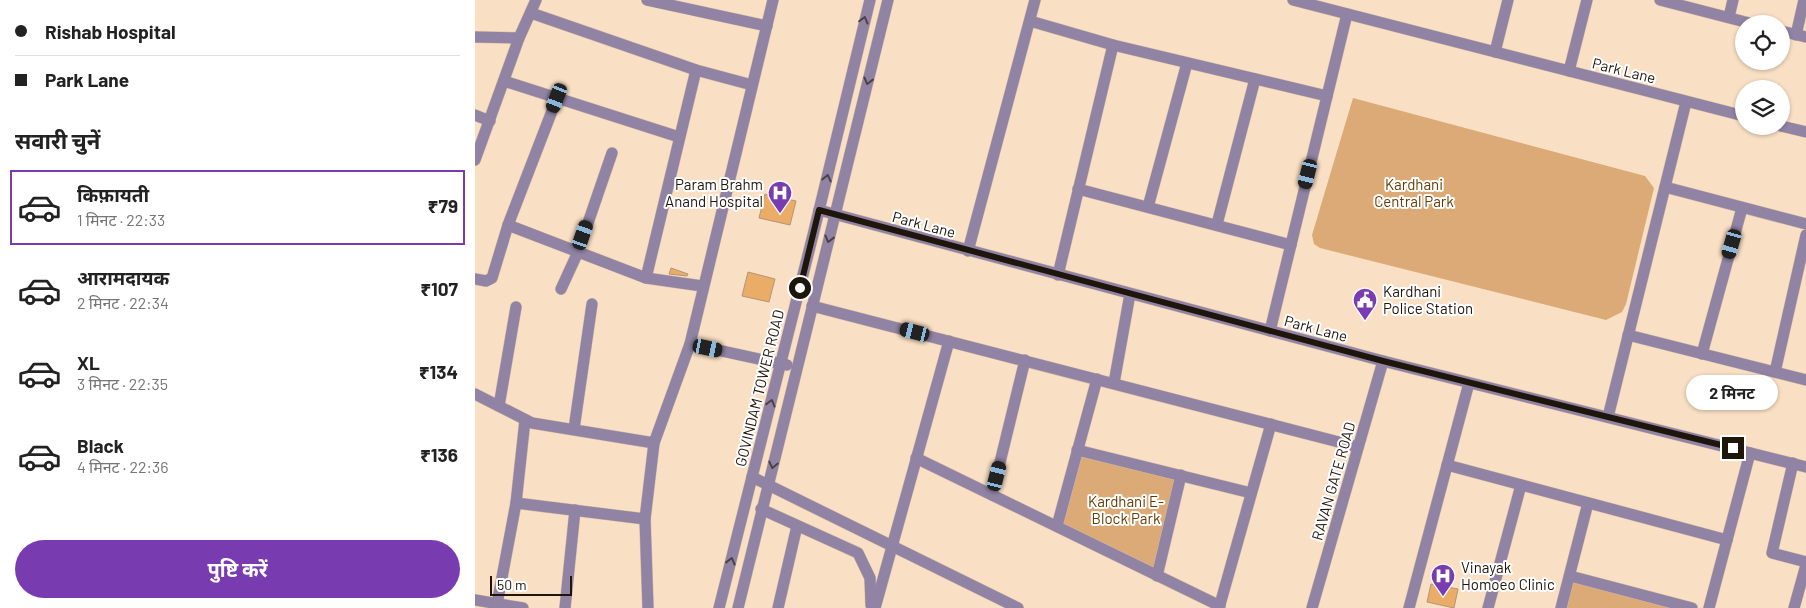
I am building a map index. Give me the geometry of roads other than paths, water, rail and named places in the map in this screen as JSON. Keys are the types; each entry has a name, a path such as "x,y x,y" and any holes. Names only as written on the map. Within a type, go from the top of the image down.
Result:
{"street":[{"path":"475,160 519,38 536,0"},
{"path":"647,0 694,5 767,26"},
{"path":"648,608 645,519 654,443 690,344 702,286 773,0"},
{"name":"GOVINDAM TOWER ROAD","path":"719,608 782,364 869,0"},
{"name":"GOVINDAM TOWER ROAD","path":"738,608 888,0"},
{"path":"968,251 1035,0"},
{"name":"Park Lane","path":"1293,0 1735,114"},
{"path":"1495,52 1508,0"},
{"path":"1569,72 1587,0"},
{"path":"1661,0 1735,20"},
{"path":"1729,18 1733,0"},
{"path":"1801,36 1804,0"},
{"path":"531,14 697,70 752,86"},
{"path":"1270,331 1347,14"},
{"path":"1030,21 1113,45 1327,96"},
{"path":"475,36 519,38"},
{"path":"1058,275 1113,45"},
{"path":"1148,207 1187,63"},
{"path":"646,278 679,137 697,70"},
{"path":"1217,224 1255,79"},
{"path":"504,81 679,137"},
{"path":"475,279 486,281 492,278 508,225 557,98"},
{"path":"1608,417 1686,102"},
{"path":"475,115 490,121"},
{"path":"1790,128 1806,132"},
{"path":"561,289 578,252 612,153"},
{"path":"1665,187 1806,224"},
{"path":"1078,189 1291,245"},
{"path":"1702,354 1742,208"},
{"name":"Park Lane","path":"819,210 1383,361 1806,467"},
{"path":"508,225 646,278 702,286"},
{"path":"1775,372 1806,235"},
{"path":"1114,384 1130,294"},
{"path":"574,429 592,304"},
{"path":"812,306 1358,447"},
{"path":"499,406 516,307"},
{"path":"1628,335 1806,380"},
{"path":"875,608 949,341"},
{"path":"690,344 796,368"},
{"path":"992,495 1025,360"},
{"name":"RAVAN GATE ROAD","path":"1313,608 1383,361"},
{"path":"1057,526 1097,379"},
{"path":"1409,608 1469,383"},
{"path":"475,394 532,423 654,443"},
{"path":"497,604 516,503 525,420"},
{"path":"916,458 1219,607 1271,424"},
{"path":"1077,450 1251,493"},
{"path":"1709,608 1750,453"},
{"path":"1793,463 1772,553 1806,563 1794,608"},
{"path":"1447,465 1727,540"},
{"path":"1157,576 1181,475"},
{"path":"752,477 1018,608"},
{"path":"1488,608 1521,485"},
{"path":"516,503 645,519"},
{"path":"1561,608 1588,503"},
{"path":"761,509 858,553 870,578 871,608"},
{"path":"565,608 575,510"},
{"path":"778,608 797,526"},
{"path":"1570,576 1692,608"},
{"path":"475,600 523,608"}],"place":[{"name":"Param Brahm Anand Hospital","path":"780,214"},
{"name":"Kardhani Police Station","path":"1365,321"},
{"name":"Vinayak Homoeo Clinic","path":"1443,597"}],"park label":[{"name":"Kardhani Central Park","path":"1414,192"},
{"name":"Kardhani E- Block Park","path":"1126,510"}]}
